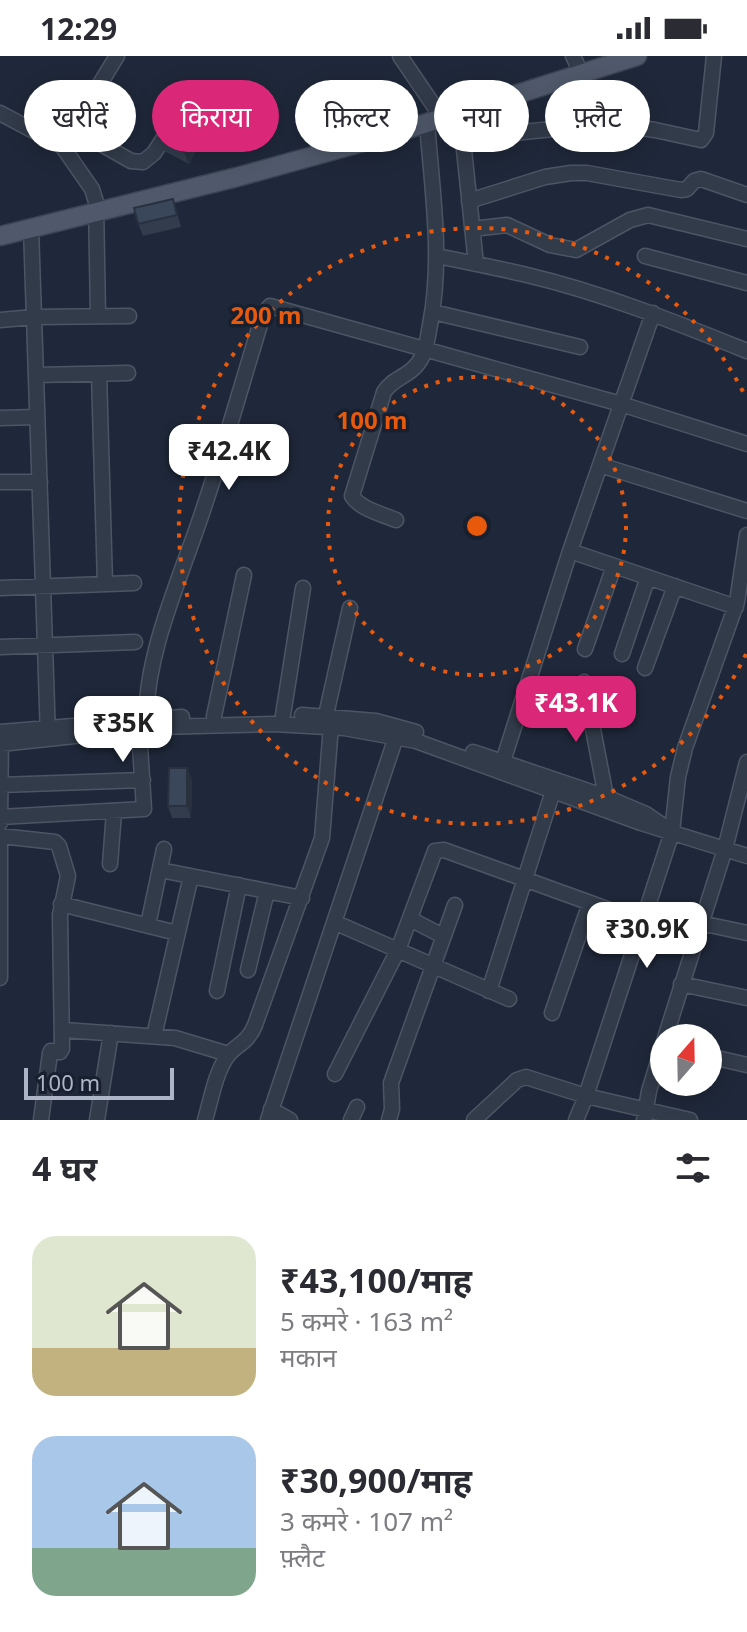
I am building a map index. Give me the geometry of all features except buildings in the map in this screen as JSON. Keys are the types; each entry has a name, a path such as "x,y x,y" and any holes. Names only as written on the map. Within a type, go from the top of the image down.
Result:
{"main road":[{"path":"0,236 234,167 431,116 606,56"},
{"path":"529,84 577,65 637,56"},
{"path":"0,226 96,207"}],"street":[{"path":"102,80 117,56"},
{"path":"396,520 360,505 352,496 384,392 391,383 414,369 425,351 433,312 437,256 431,116 400,56"},
{"path":"529,131 610,123 701,140 706,133 714,56"},
{"path":"0,113 24,126"},
{"path":"66,152 92,189 96,207 98,316"},
{"path":"115,152 131,161 143,162 155,152"},
{"path":"464,152 476,264"},
{"path":"469,201 545,177 571,173 587,173 681,190 701,179 747,195"},
{"path":"472,229 507,225 550,245 576,250 630,220 648,215 747,239"},
{"path":"31,228 48,735"},
{"path":"437,256 551,281 653,313 747,351"},
{"path":"645,256 747,283"},
{"path":"48,735 0,732 0,820 144,809 143,724 156,650 211,488 265,309 270,306 621,404 747,444"},
{"path":"433,312 580,347"},
{"path":"501,767 570,551 653,313"},
{"path":"0,320 129,316"},
{"path":"36,375 128,373"},
{"path":"99,374 105,584"},
{"path":"0,418 37,417"},
{"path":"600,465 747,511"},
{"path":"0,482 40,482"},
{"path":"576,1120 672,832 678,777 685,748 740,599 747,535"},
{"path":"570,551 675,586 740,599"},
{"path":"585,649 614,566"},
{"path":"214,716 244,575"},
{"path":"622,654 648,577"},
{"path":"0,588 134,583"},
{"path":"645,668 675,586"},
{"path":"283,715 303,588"},
{"path":"205,1120 223,1062 252,1034 324,828 329,721 350,608"},
{"path":"0,647 135,642"},
{"path":"584,682 604,803"},
{"path":"0,744 48,735 214,716 283,715 329,721 416,741 501,767"},
{"path":"143,724 376,721 604,803 672,832 747,856"},
{"path":"290,1120 270,1115 396,737"},
{"path":"669,1024 725,849 746,770"},
{"path":"0,785 143,780"},
{"path":"489,991 555,786"},
{"path":"110,864 114,812"},
{"path":"0,978 0,839 50,840 59,846 68,876 61,904 64,1030 62,1049 50,1053 41,1120"},
{"path":"148,925 164,849"},
{"path":"335,1074 398,950 433,855 439,849 643,922"},
{"path":"160,870 302,898"},
{"path":"154,1036 191,876"},
{"path":"217,991 239,885"},
{"path":"248,970 267,891"},
{"path":"552,1013 590,903"},
{"path":"61,904 177,933"},
{"path":"389,1120 392,1109 391,1083 455,905"},
{"path":"410,919 443,936"},
{"path":"334,922 509,999"},
{"path":"700,923 747,933"},
{"path":"681,984 747,998"},
{"path":"64,1030 154,1036 192,1042 228,1054"},
{"path":"97,1120 111,1033"},
{"path":"722,1059 747,1065"},
{"path":"474,1120 521,1078 526,1077 645,1115 690,1120"}]}
